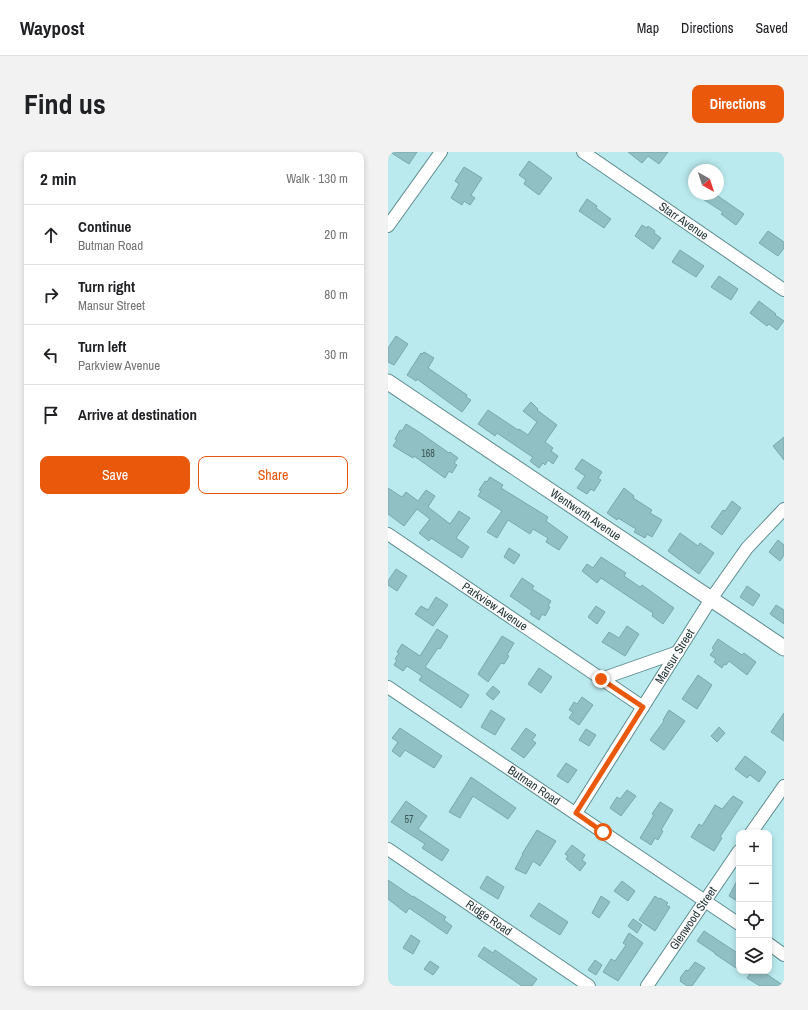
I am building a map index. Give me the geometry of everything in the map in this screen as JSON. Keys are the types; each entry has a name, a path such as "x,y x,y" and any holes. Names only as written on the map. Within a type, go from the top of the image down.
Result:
{"street":[{"path":"388,226 441,152"},
{"name":"Starr Avenue","path":"583,152 784,290"},
{"name":"Wentworth Avenue","path":"388,382 784,648"},
{"name":"Mansur Street","path":"576,813 711,599 747,548 784,509"},
{"name":"Parkview Avenue","path":"388,534 643,707"},
{"path":"601,679 678,652"},
{"name":"Butman Road","path":"388,688 736,922"},
{"path":"753,830 784,786"},
{"name":"Ridge Road","path":"388,849 590,986"},
{"name":"Glenwood Street","path":"647,986 736,855"},
{"path":"772,946 784,955"}],"building":[{"path":"390,152 417,152 409,164"},
{"path":"628,152 668,152 659,164 648,156 642,163"},
{"path":"529,161 552,178 539,195 524,184 526,180 519,175"},
{"path":"464,167 482,178 471,195 475,198 470,205 464,201 462,205 451,198 459,184 455,181"},
{"path":"587,199 611,219 604,228 579,211"},
{"path":"704,200 724,200 744,214 736,225 721,214 723,212"},
{"path":"642,225 647,228 648,226 661,238 653,249 635,236"},
{"path":"768,231 784,242 784,248 778,256 759,243"},
{"path":"680,250 704,266 696,277 672,262"},
{"path":"719,276 738,289 731,300 711,287"},
{"path":"759,301 784,321 777,330 769,324 767,326 750,313"},
{"path":"396,336 408,344 394,365 388,362 388,348"},
{"path":"424,352 434,358 428,368 467,395 466,397 471,400 462,412 417,379 416,381 407,375 421,353 422,354"},
{"path":"531,402 538,409 537,410 557,425 545,442 553,448 551,451 558,456 553,464 548,460 545,465 543,463 539,468 530,461 533,457 497,433 495,436 478,424 488,410 528,435 537,422 523,411"},
{"path":"406,424 458,458 454,463 457,465 452,473 449,471 445,478 414,456 413,458 393,446 397,440 395,439 400,430 402,431"},
{"path":"784,437 784,460 773,446"},
{"path":"582,459 602,472 598,478 601,480 594,491 591,489 587,494 577,488 585,476 575,469"},
{"path":"490,477 503,485 501,488 548,517 546,521 568,537 559,550 546,542 548,538 533,529 530,534 508,520 497,538 487,532 502,511 478,496 481,491 479,490 485,481 487,482"},
{"path":"388,488 402,497 406,492 418,501 426,490 435,496 428,507 450,524 459,511 470,518 456,538 469,547 462,558 431,538 429,541 419,533 430,519 417,509 404,526 388,514"},
{"path":"624,488 634,496 633,498 652,510 650,513 662,520 652,537 647,534 645,538 634,532 636,529 618,518 617,520 607,513"},
{"path":"732,501 741,508 722,535 711,527 723,510 725,511"},
{"path":"680,533 698,546 700,543 714,553 699,574 668,551"},
{"path":"778,540 784,545 784,555 780,561 769,552"},
{"path":"509,548 520,555 514,564 504,557"},
{"path":"601,557 626,573 624,576 640,587 642,585 674,608 663,624 652,616 653,613 601,578 597,583 582,571 587,564 593,568"},
{"path":"396,569 407,576 397,591 388,585 388,581"},
{"path":"522,578 534,586 532,589 551,601 548,606 550,607 545,616 542,614 539,620 530,614 532,611 510,596"},
{"path":"747,586 760,595 753,606 740,597"},
{"path":"436,597 448,605 433,626 415,614 421,606 428,610"},
{"path":"776,605 784,610 784,624 770,614"},
{"path":"596,606 605,612 597,624 588,617"},
{"path":"627,626 639,634 625,656 602,642 609,632 619,638"},
{"path":"437,629 448,636 440,649 438,648 425,667 469,695 461,708 419,680 422,676 407,666 403,671 394,665 397,660 395,659 399,653 397,652 402,644 420,656"},
{"path":"502,636 514,643 504,664 501,663 488,682 478,674"},
{"path":"718,639 742,655 744,653 756,662 747,675 729,661 726,665 724,664 722,668 714,662 716,659 710,655 714,650 712,648"},
{"path":"539,668 552,677 541,693 528,684"},
{"path":"698,675 712,685 697,709 682,699"},
{"path":"493,686 500,692 493,700 486,694"},
{"path":"582,697 593,705 579,725 569,718 573,712 569,710 574,702 577,704"},
{"path":"491,710 505,719 495,735 481,727"},
{"path":"669,710 685,721 664,750 650,740 664,721 663,720"},
{"path":"784,713 784,741 771,732"},
{"path":"719,727 725,733 717,742 711,736"},
{"path":"400,728 442,756 434,768 405,750 400,757 392,751 398,742 392,738"},
{"path":"526,728 536,735 532,740 536,743 524,758 511,749"},
{"path":"586,729 596,735 589,746 579,740"},
{"path":"745,756 766,772 759,782 750,775 747,778 735,769"},
{"path":"566,763 577,770 568,783 557,776"},
{"path":"471,777 516,808 508,819 473,796 460,818 449,812"},
{"path":"627,790 636,796 621,816 610,808 617,797 620,799"},
{"path":"733,796 743,802 720,837 722,838 714,851 691,837 699,824 702,826 715,805 722,809"},
{"path":"406,801 427,816 418,829 449,850 442,861 422,848 425,844 391,822"},
{"path":"660,802 673,810 661,830 663,831 658,840 655,838 651,845 640,838"},
{"path":"537,830 556,841 540,866 533,861 526,874 515,869 522,854"},
{"path":"572,845 585,855 582,860 586,863 580,871 566,859 568,856 565,854"},
{"path":"487,876 504,887 498,899 480,888"},
{"path":"388,880 446,917 444,920 452,926 447,934 409,908 406,913 388,899"},
{"path":"622,881 635,891 628,901 614,891"},
{"path":"736,883 736,900 729,896"},
{"path":"601,896 610,902 599,918 592,913"},
{"path":"655,896 668,903 666,905 670,907 655,931 639,920"},
{"path":"539,903 568,922 560,935 530,916"},
{"path":"633,919 642,925 637,933 628,926"},
{"path":"704,931 736,952 736,968 715,954 697,941"},
{"path":"629,933 643,943 618,981 603,972 611,959 615,961 626,945 623,943"},
{"path":"411,935 420,941 413,954 403,948"},
{"path":"484,947 493,953 495,950 537,979 532,986 522,986 478,956"},
{"path":"595,960 602,965 596,975 588,970"},
{"path":"430,961 439,967 433,975 424,969"},
{"path":"695,962 705,968 692,986 687,986 680,981 680,978"},
{"path":"750,974 766,974 784,986 760,986 747,978"}],"route":[{"path":"601,679 643,707 576,813 603,832"}]}
